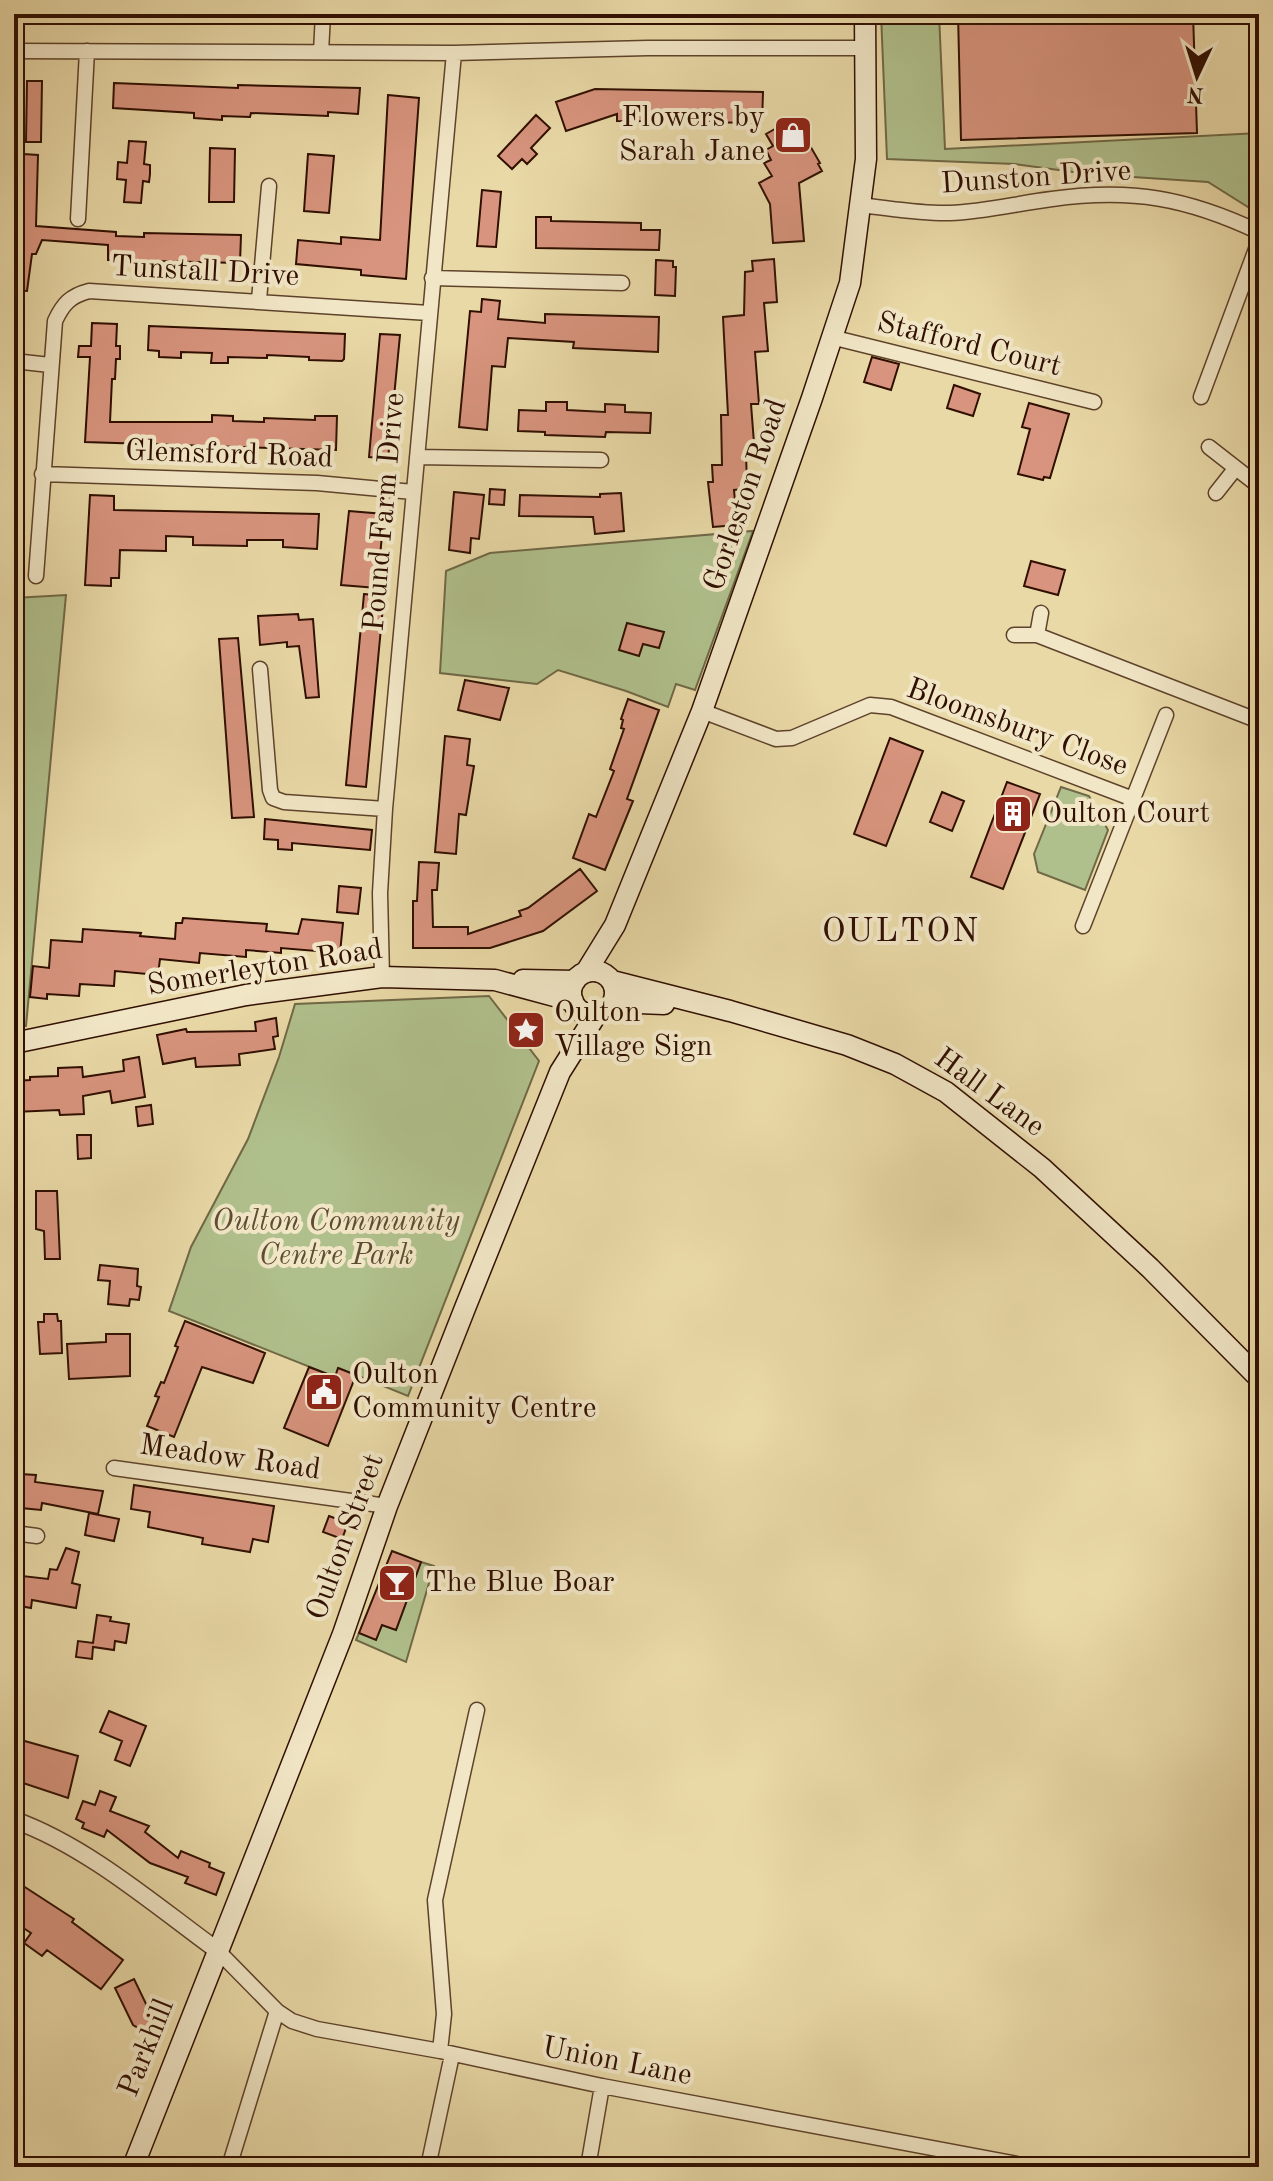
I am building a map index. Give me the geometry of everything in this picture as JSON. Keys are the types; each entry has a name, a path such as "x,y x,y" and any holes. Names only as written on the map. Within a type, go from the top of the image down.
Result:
{"main road":[{"name":"Gorleston Road","path":"581,995 615,925 702,711 850,283 866,159 865,14"},
{"path":"581,995 609,1008 615,925"},
{"name":"Somerleyton Road","path":"14,1043 246,995 382,977 495,980 581,995 600,972 611,987"},
{"name":"Hall Lane","path":"611,987 700,1005 847,1045 895,1064 946,1092 1042,1168 1150,1268 1259,1378"},
{"name":"Oulton Street","path":"218,1951 343,1634 387,1506 560,1072 581,995"},
{"name":"Parkhill","path":"133,2167 218,1951"}],"street":[{"path":"321,52 323,14"},
{"path":"14,51 454,53 648,48 865,48"},
{"path":"78,219 87,51"},
{"name":"Pound Farm Drive","path":"382,977 380,893 385,809 454,53"},
{"path":"259,300 269,186"},
{"name":"Dunston Drive","path":"859,205 951,213 1057,198 1132,194 1219,213 1259,232"},
{"path":"1201,397 1259,241"},
{"path":"432,278 622,283"},
{"name":"Tunstall Drive","path":"36,576 50,365 55,321 66,301 83,293 259,300 429,313"},
{"name":"Stafford Court","path":"831,337 1094,402"},
{"path":"14,361 50,365"},
{"path":"1209,447 1259,486"},
{"path":"417,457 601,460"},
{"path":"1216,493 1235,469"},
{"name":"Glemsford Road","path":"42,474 317,483 413,492"},
{"path":"1037,635 1041,613"},
{"path":"1014,635 1037,635 1259,721"},
{"path":"260,669 273,798 284,802 385,809"},
{"name":"Bloomsbury Close","path":"702,711 776,739 792,738 870,705 891,707 1133,799"},
{"name":"Bloomsbury Close","path":"1083,926 1166,715"},
{"name":"Meadow Road","path":"114,1468 387,1506"},
{"path":"14,1533 37,1536"},
{"path":"428,2167 446,2053 435,1900 477,1710"},
{"path":"14,1820 41,1830 115,1876 218,1951"},
{"name":"Union Lane","path":"218,1951 277,2011 292,2021 317,2029 1033,2167"},
{"path":"229,2167 277,2011"},
{"path":"588,2167 602,2086"}],"green space":[{"path":"881,14 939,14 945,149 1259,133 1259,214 1208,182 1088,174 1015,164 887,159"},
{"path":"753,531 695,690 676,684 668,707 558,670 537,684 440,673 446,571 490,553"},
{"path":"66,595 26,1026 14,1029 14,598"},
{"path":"1061,787 1089,796 1108,830 1085,890 1038,872 1034,854"},
{"name":"Oulton Community Centre Park","path":"489,996 539,1061 408,1396 339,1368 335,1377 169,1311 191,1247 248,1139 295,1004"},
{"path":"421,1562 434,1566 406,1662 356,1640 359,1633 376,1639 382,1625 396,1630"}],"building":[{"path":"958,14 1193,14 1197,133 961,140"},
{"path":"27,81 42,81 41,142 26,142"},
{"path":"114,83 238,88 238,85 360,88 358,114 251,113 250,117 222,116 222,120 194,118 194,113 113,108"},
{"path":"595,89 763,92 762,123 617,121 617,114 566,131 556,102"},
{"path":"388,95 419,98 406,279 361,275 361,270 296,264 298,240 341,244 341,237 380,240"},
{"path":"536,115 550,128 531,148 537,154 527,164 522,159 512,169 498,156"},
{"path":"794,118 822,171 799,183 804,241 773,243 770,204 759,183 772,176 764,163 771,160 766,150 773,146 766,134"},
{"path":"129,141 146,142 144,164 150,165 150,174 149,182 143,181 141,203 124,202 126,180 117,179 118,162 127,163"},
{"path":"210,148 235,149 234,202 209,202"},
{"path":"23,154 38,155 36,226 116,232 116,236 144,237 144,233 241,235 240,263 108,260 108,245 42,240 36,254 32,254 27,291 14,290 14,238 21,197"},
{"path":"308,154 334,156 329,213 304,211"},
{"path":"482,190 501,192 496,247 477,246"},
{"path":"536,217 551,217 551,221 641,223 641,230 660,230 659,250 536,248"},
{"path":"774,259 777,302 764,303 768,351 755,352 759,404 751,404 755,456 746,456 745,489 734,490 737,525 713,527 708,482 713,482 712,465 722,465 721,415 728,415 723,317 744,315 745,272 753,271 752,261"},
{"path":"656,260 673,261 673,267 676,267 675,296 655,295"},
{"path":"482,299 500,301 498,319 545,323 545,314 659,317 658,352 573,348 574,342 508,338 505,367 492,366 487,430 459,427 470,311 481,312"},
{"path":"92,323 117,324 116,346 120,346 120,359 116,359 115,379 112,379 110,422 212,422 212,415 233,416 233,421 264,422 264,418 315,420 315,416 337,416 336,450 85,442 90,357 78,357 79,346 91,346"},
{"path":"149,326 345,334 344,359 309,360 309,357 267,355 267,358 228,357 228,363 211,363 212,353 181,352 181,358 159,357 159,351 148,350"},
{"path":"380,334 400,335 388,459 369,457"},
{"path":"872,357 899,364 891,390 864,382"},
{"path":"954,385 980,394 973,416 947,408"},
{"path":"546,402 567,402 567,410 605,412 605,404 625,405 625,412 651,413 650,433 606,432 605,437 518,431 519,410 546,411"},
{"path":"1029,403 1069,414 1050,478 1044,477 1043,480 1018,474 1030,429 1022,427"},
{"path":"490,489 505,490 504,505 489,504"},
{"path":"454,492 484,495 479,539 471,538 470,553 449,550"},
{"path":"621,493 624,531 595,534 593,517 519,516 520,495 600,497 600,494"},
{"path":"90,495 114,496 114,510 319,514 317,549 283,547 283,540 247,540 247,546 193,545 193,537 166,536 166,551 120,550 119,578 111,578 111,586 85,585"},
{"path":"349,511 384,514 377,588 341,585"},
{"path":"1031,561 1065,570 1058,595 1024,586"},
{"path":"364,594 384,596 366,787 346,785"},
{"path":"298,614 299,620 313,619 319,697 306,698 299,646 287,647 287,642 260,645 258,616"},
{"path":"627,623 664,632 659,648 643,644 639,656 619,650"},
{"path":"238,638 254,817 232,818 219,639"},
{"path":"465,680 509,688 500,720 458,710"},
{"path":"628,699 659,710 627,799 633,801 605,870 573,858 589,814 596,817 614,771 610,769 624,729 621,728 621,719"},
{"path":"445,736 470,739 467,765 474,766 466,815 459,814 456,854 435,852"},
{"path":"890,738 923,751 886,846 854,834"},
{"path":"1007,782 1040,794 1003,889 971,877"},
{"path":"942,792 964,801 952,831 930,822"},
{"path":"265,819 372,830 370,850 292,843 292,850 278,849 278,840 264,839"},
{"path":"419,862 439,863 437,890 432,890 433,927 468,927 468,934 521,916 519,911 528,908 580,869 597,891 543,931 490,948 413,948 413,901 417,901"},
{"path":"339,886 361,888 358,914 337,912"},
{"path":"183,918 267,924 266,931 298,934 302,919 343,923 340,953 281,948 281,953 246,950 246,957 200,953 199,963 160,959 158,975 115,971 114,986 80,984 79,996 47,994 47,999 30,997 33,966 49,968 51,940 82,942 83,929 175,939 176,923 182,923"},
{"path":"276,1018 278,1036 273,1037 275,1049 239,1054 240,1065 196,1067 195,1058 163,1064 157,1035 186,1029 187,1032 256,1031 255,1022"},
{"path":"139,1057 145,1097 112,1103 110,1091 83,1096 84,1114 60,1115 59,1110 14,1112 14,1081 58,1076 58,1068 82,1067 83,1077 124,1071 123,1060"},
{"path":"151,1105 153,1124 138,1126 136,1107"},
{"path":"77,1135 91,1135 91,1158 78,1159"},
{"path":"36,1191 57,1191 60,1259 45,1259 44,1231 36,1229"},
{"path":"100,1265 138,1269 137,1286 141,1287 139,1300 130,1299 129,1306 108,1304 110,1281 98,1280"},
{"path":"44,1314 57,1314 58,1321 61,1321 62,1353 40,1354 38,1322 44,1322"},
{"path":"185,1321 265,1353 253,1383 202,1367 174,1437 147,1426 159,1397 155,1396 161,1382 164,1383"},
{"path":"106,1334 130,1334 130,1376 69,1379 67,1344 106,1342"},
{"name":"Oulton Community Centre","path":"309,1367 335,1377 338,1368 356,1375 328,1446 284,1428"},
{"path":"20,1474 36,1475 35,1482 103,1491 98,1514 42,1503 41,1510 21,1508 22,1500 14,1499 14,1479 19,1480"},
{"path":"134,1485 274,1506 268,1542 253,1539 250,1552 202,1544 203,1538 148,1527 150,1512 131,1509"},
{"path":"89,1513 119,1519 114,1541 85,1535"},
{"path":"329,1516 348,1523 342,1539 323,1532"},
{"path":"66,1548 79,1552 72,1583 80,1585 76,1608 32,1600 31,1608 14,1605 14,1575 48,1579 50,1569 57,1570"},
{"name":"The Blue Boar","path":"392,1551 421,1562 396,1630 382,1625 376,1640 359,1633"},
{"path":"97,1615 129,1624 126,1643 115,1641 114,1650 93,1647 92,1659 76,1657 78,1641 93,1643"},
{"path":"109,1711 146,1726 130,1766 115,1760 122,1741 100,1732"},
{"path":"14,1738 78,1756 68,1798 14,1780"},
{"path":"100,1791 116,1797 110,1811 149,1826 145,1832 178,1858 181,1851 210,1863 209,1867 224,1873 216,1895 185,1883 188,1877 150,1863 107,1830 104,1837 82,1828 84,1823 76,1819 83,1801 95,1805"},
{"path":"14,1880 74,1919 72,1922 123,1960 101,1989 47,1950 42,1956 24,1943 31,1933 14,1922"},
{"path":"134,1979 147,2006 152,2004 163,2026 156,2038 133,2025 115,1988"}],"place":[{"name":"Flowers by Sarah Jane","path":"793,135"},
{"name":"Oulton Court","path":"1013,814"},
{"name":"Oulton Village Sign","path":"526,1030"},
{"name":"Oulton Community Centre","path":"324,1392"},
{"name":"The Blue Boar","path":"397,1583"}],"district":[{"name":"OULTON","path":"901,932"}]}
